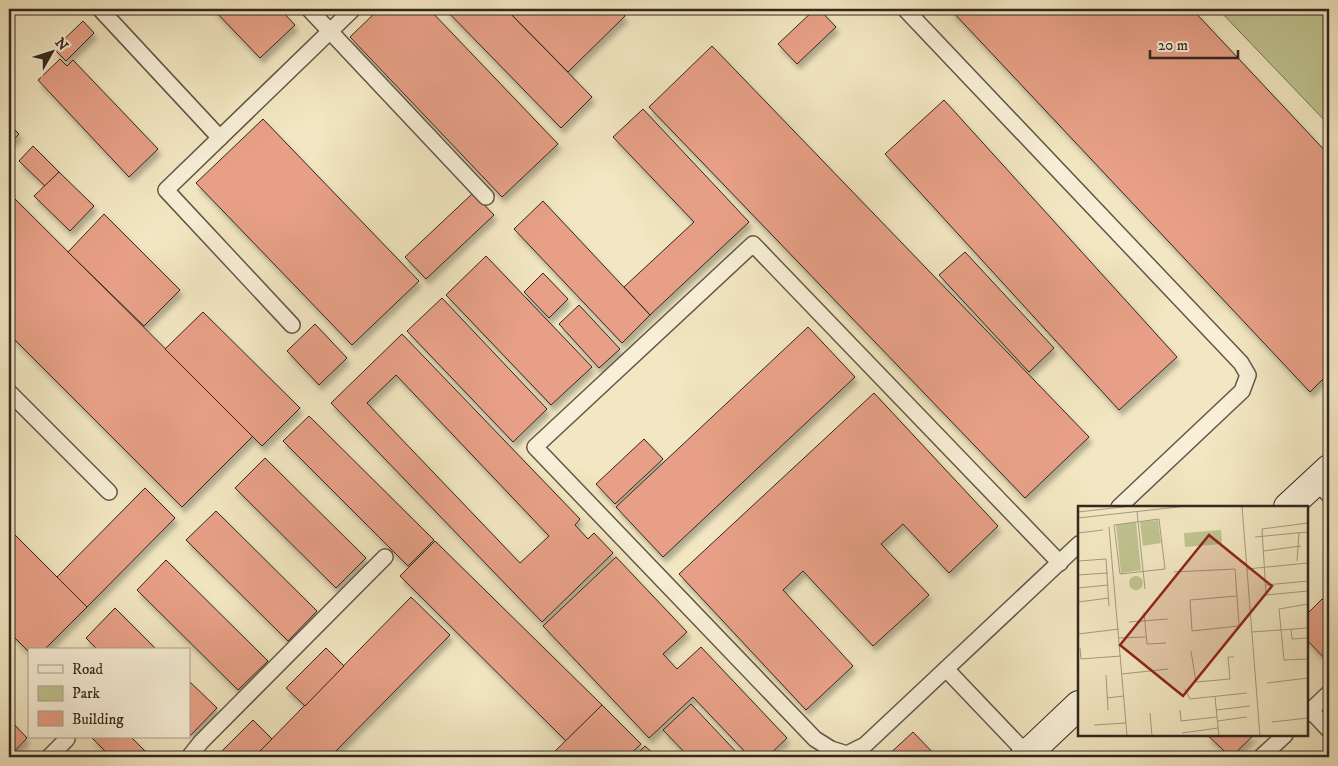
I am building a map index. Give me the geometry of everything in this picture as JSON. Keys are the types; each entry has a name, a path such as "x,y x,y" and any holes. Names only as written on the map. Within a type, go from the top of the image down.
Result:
{"street":[{"path":"1289,506 1325,482"},
{"path":"1025,756 1078,706"}],"lane":[{"path":"100,9 220,138"},
{"path":"309,9 486,197"},
{"path":"292,324 166,190 353,9"},
{"path":"905,9 1241,363 1248,375 1242,391 1120,506"},
{"path":"1060,562 753,244 535,447 815,740 831,749 847,754 865,745 1060,562 1078,545"},
{"path":"9,392 109,492"},
{"path":"189,757 200,742 385,557"},
{"path":"946,669 1025,756"},
{"path":"1329,693 1309,712 1329,730"},
{"path":"1261,757 1284,736"},
{"path":"49,757 67,739"}],"green space":[{"path":"1218,9 1329,9 1329,125"}],"building":[{"path":"213,9 280,9 295,25 260,58"},
{"path":"379,9 429,9 558,144 502,197 350,37"},
{"path":"445,9 506,9 592,97 561,128"},
{"path":"506,9 617,9 625,16 568,72"},
{"path":"815,9 819,9 836,27 797,64 778,44"},
{"path":"950,9 1192,9 1329,155 1329,373 1310,392"},
{"path":"83,21 94,33 66,61 54,49"},
{"path":"712,46 1089,437 1025,498 649,107"},
{"path":"60,59 67,66 73,60 158,149 129,177 38,80"},
{"path":"944,100 1177,357 1119,410 885,154"},
{"path":"643,109 749,222 650,315 624,287 694,222 613,137"},
{"path":"263,119 419,281 352,345 196,183"},
{"path":"9,124 19,134 9,145"},
{"path":"33,146 59,172 45,186 19,161"},
{"path":"59,172 94,206 70,231 34,196"},
{"path":"9,193 253,436 182,507 9,334"},
{"path":"473,193 494,215 426,279 405,257"},
{"path":"543,201 650,315 622,343 514,229"},
{"path":"104,214 180,290 144,326 68,252"},
{"path":"965,252 1054,348 1029,372 939,275"},
{"path":"486,256 592,367 551,405 446,295"},
{"path":"543,273 568,299 549,318 524,292"},
{"path":"442,298 547,409 513,442 407,331"},
{"path":"579,305 620,349 599,368 559,324"},
{"path":"203,312 300,408 262,446 165,349"},
{"path":"315,324 347,358 319,385 287,351"},
{"path":"808,327 855,377 663,557 616,507"},
{"path":"402,334 580,519 575,525 588,539 594,533 613,553 542,622 331,403","holes":["396,375 549,536 520,563 367,403"]},
{"path":"874,393 998,526 949,573 903,524 881,544 929,595 873,646 803,571 783,590 853,666 806,710 679,574"},
{"path":"309,416 434,540 408,566 283,441"},
{"path":"644,439 663,459 615,504 596,484"},
{"path":"265,458 366,558 336,588 235,488"},
{"path":"145,488 175,518 87,607 57,577"},
{"path":"216,511 317,611 288,641 186,540"},
{"path":"9,529 87,607 46,648 28,648 28,651 9,632"},
{"path":"435,541 602,705 566,741 400,576"},
{"path":"616,557 687,632 663,654 677,669 701,647 787,738 767,757 750,757 693,697 649,738 543,626"},
{"path":"166,560 268,661 238,690 137,590"},
{"path":"411,597 450,635 330,757 254,757"},
{"path":"1322,599 1329,606 1329,663 1308,641 1308,613"},
{"path":"115,608 155,648 96,648 86,638"},
{"path":"326,648 344,666 305,706 286,688"},
{"path":"190,682 217,708 190,736"},
{"path":"691,704 741,757 689,757 663,730"},
{"path":"602,705 641,744 627,757 549,757"},
{"path":"9,719 27,738 9,757"},
{"path":"253,720 272,739 254,757 216,757"},
{"path":"913,732 937,757 886,757"},
{"path":"1208,736 1253,736 1231,757"},
{"path":"92,738 132,738 151,757 111,757"},
{"path":"645,746 657,757 634,757"}]}
